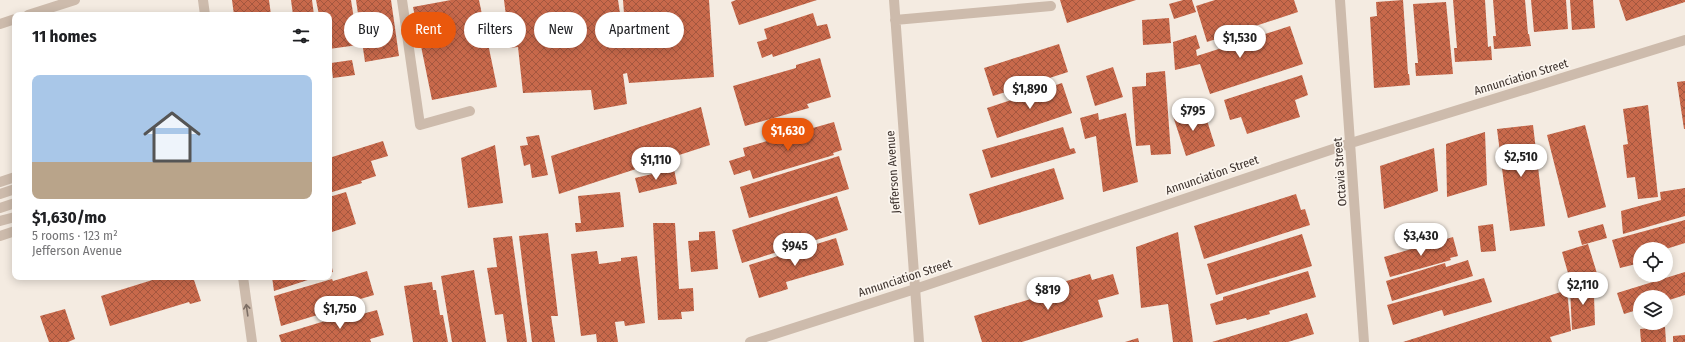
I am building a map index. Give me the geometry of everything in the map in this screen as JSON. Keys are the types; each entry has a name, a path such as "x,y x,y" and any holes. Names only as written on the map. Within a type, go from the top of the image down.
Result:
{"street":[{"path":"37,12 75,0"},
{"path":"203,0 205,12"},
{"path":"402,0 420,125 470,111"},
{"name":"Jefferson Avenue","path":"894,0 919,342"},
{"name":"Octavia Street","path":"1340,0 1364,342"},
{"path":"895,20 1051,6"},
{"path":"0,24 12,20"},
{"name":"Annunciation Street","path":"750,342 915,289 1351,143 1685,40"},
{"path":"0,182 12,178"},
{"path":"0,194 12,190"},
{"path":"0,208 12,204"},
{"path":"0,221 12,218"},
{"path":"0,236 12,232"},
{"path":"243,280 252,342"}],"building":[{"path":"232,0 269,0 271,12 234,12"},
{"path":"291,0 312,0 314,12 293,12"},
{"path":"316,0 351,0 353,12 344,12 344,47 332,49 332,12 318,12"},
{"path":"356,0 391,0 393,12 358,12"},
{"path":"451,0 479,0 481,12 464,12 464,48 489,48 497,87 432,100 421,48 456,48 456,12 414,12 413,7"},
{"path":"504,0 618,0 620,12 595,12 595,48 684,48 684,12 624,12 623,0 709,0 714,77 629,83 627,73 623,74 627,104 594,110 591,90 523,93 518,48 526,48 526,12 506,12"},
{"path":"736,0 817,0 739,25 731,2"},
{"path":"1060,0 1136,0 1067,23"},
{"path":"1183,0 1192,0 1196,12 1174,19 1169,4"},
{"path":"1215,0 1294,0 1298,12 1207,42 1196,6"},
{"path":"1403,0 1410,85 1374,88 1370,17 1377,16 1376,2"},
{"path":"1453,0 1485,0 1488,47 1491,46 1492,60 1455,62 1454,48 1457,48"},
{"path":"1493,0 1525,0 1528,34 1531,46 1494,49 1493,36 1496,36"},
{"path":"1531,0 1566,0 1568,29 1534,32"},
{"path":"1570,0 1593,0 1595,28 1572,30"},
{"path":"1619,0 1685,0 1685,2 1626,21"},
{"path":"1446,2 1453,74 1416,76 1415,63 1418,63 1413,4"},
{"path":"813,13 817,26 827,24 831,38 773,57 772,54 762,58 757,42 767,39 764,29"},
{"path":"393,14 399,56 365,62 363,48 393,48"},
{"path":"1169,18 1171,43 1143,45 1142,20"},
{"path":"1290,26 1303,64 1210,94 1200,64 1175,70 1173,42 1196,35 1200,48 1196,50 1197,56"},
{"path":"1059,44 1068,72 993,96 984,68"},
{"path":"820,58 831,97 807,104 809,108 745,126 733,86 796,68 796,65"},
{"path":"352,60 355,75 333,78 332,63"},
{"path":"1113,67 1123,97 1095,106 1086,76"},
{"path":"1165,71 1171,154 1151,155 1150,145 1136,146 1132,87 1146,86 1146,73"},
{"path":"1302,75 1308,95 1295,100 1300,117 1247,134 1241,117 1230,120 1224,100"},
{"path":"1685,81 1685,129 1684,129 1677,82"},
{"path":"1062,83 1072,113 997,138 987,108"},
{"path":"1648,105 1658,197 1638,199 1635,177 1627,178 1623,145 1628,144 1623,109"},
{"path":"701,107 710,145 559,194 551,156"},
{"path":"1188,108 1192,118 1205,114 1215,146 1186,156 1172,113"},
{"path":"1098,113 1099,120 1126,113 1138,182 1103,192 1096,136 1085,139 1080,118"},
{"path":"834,122 842,150 833,153 834,155 753,179 750,170 734,175 729,161 745,156 743,148"},
{"path":"1533,125 1545,226 1510,231 1497,129"},
{"path":"1585,125 1606,207 1568,218 1547,135"},
{"path":"1063,127 1070,149 1074,148 1076,153 991,178 982,150"},
{"path":"1485,132 1487,185 1447,197 1446,144"},
{"path":"539,135 548,175 532,178 530,164 524,166 520,146 528,145 526,137"},
{"path":"383,141 388,156 371,161 376,176 361,181 362,183 332,192 332,157"},
{"path":"495,145 503,203 468,208 461,158"},
{"path":"1434,148 1438,191 1384,209 1380,166"},
{"path":"839,156 849,189 749,218 740,187"},
{"path":"1054,168 1064,199 979,225 969,194"},
{"path":"674,169 677,184 639,193 635,178"},
{"path":"1685,188 1685,216 1623,234 1621,211 1661,200 1660,192"},
{"path":"346,192 356,224 332,232 332,196"},
{"path":"620,192 624,227 576,232 575,223 581,223 578,196"},
{"path":"1296,194 1301,210 1305,209 1310,225 1204,259 1194,226"},
{"path":"837,196 848,230 742,263 732,230"},
{"path":"1685,220 1685,243 1673,247 1673,242 1633,242 1633,265 1620,268 1612,240"},
{"path":"653,223 675,223 679,289 693,288 694,311 681,312 682,319 658,320"},
{"path":"1493,224 1496,251 1481,252 1478,226"},
{"path":"1603,224 1607,238 1582,245 1578,231"},
{"path":"1430,227 1432,239 1414,242 1415,245 1400,247 1397,232"},
{"path":"715,231 718,269 691,272 688,241 699,240 699,232"},
{"path":"1178,232 1193,342 1173,342 1168,304 1141,308 1136,247"},
{"path":"548,233 558,316 551,316 555,342 532,342 519,236"},
{"path":"1302,234 1312,266 1216,295 1207,264"},
{"path":"512,236 527,342 507,342 503,314 495,315 487,268 497,267 493,238"},
{"path":"1453,237 1458,256 1450,258 1451,260 1390,277 1384,257"},
{"path":"836,238 844,265 786,282 788,289 759,298 749,265"},
{"path":"1588,244 1599,280 1572,287 1562,252"},
{"path":"597,251 599,264 621,261 621,258 637,256 645,323 625,326 624,321 615,322 618,342 597,342 596,334 581,336 571,254"},
{"path":"1468,260 1473,276 1392,301 1386,281 1445,263 1446,267"},
{"path":"474,270 486,342 452,342 441,276"},
{"path":"367,271 374,295 343,304 344,307 281,326 274,296 332,279 333,281"},
{"path":"1308,271 1316,297 1269,311 1270,314 1247,320 1246,318 1216,325 1210,304 1223,300 1223,297"},
{"path":"1685,272 1685,295 1673,299 1673,290 1633,290 1633,311 1624,314 1617,293 1653,282 1673,282 1673,276"},
{"path":"1090,274 1092,280 1113,274 1119,294 1098,300 1103,317 1022,342 982,342 974,316 1044,295 1043,288"},
{"path":"1484,278 1492,302 1444,316 1442,310 1393,325 1387,305"},
{"path":"152,280 194,280 201,301 190,304 189,302 110,326 101,296"},
{"path":"272,280 308,280 274,291"},
{"path":"432,282 433,290 436,290 440,315 443,315 448,342 413,342 404,286"},
{"path":"1595,282 1597,296 1594,296 1595,325 1572,330 1570,289"},
{"path":"1567,290 1571,331 1550,337 1552,342 1403,342"},
{"path":"65,309 75,339 68,342 49,342 40,316"},
{"path":"361,310 362,314 377,310 384,335 370,339 371,342 281,342 279,335"},
{"path":"1307,313 1314,334 1288,342 1212,342"},
{"path":"1640,330 1665,330 1666,342 1641,342"},
{"path":"1685,335 1685,342 1673,342 1673,336"},
{"path":"1138,338 1139,342 1125,342"}]}
